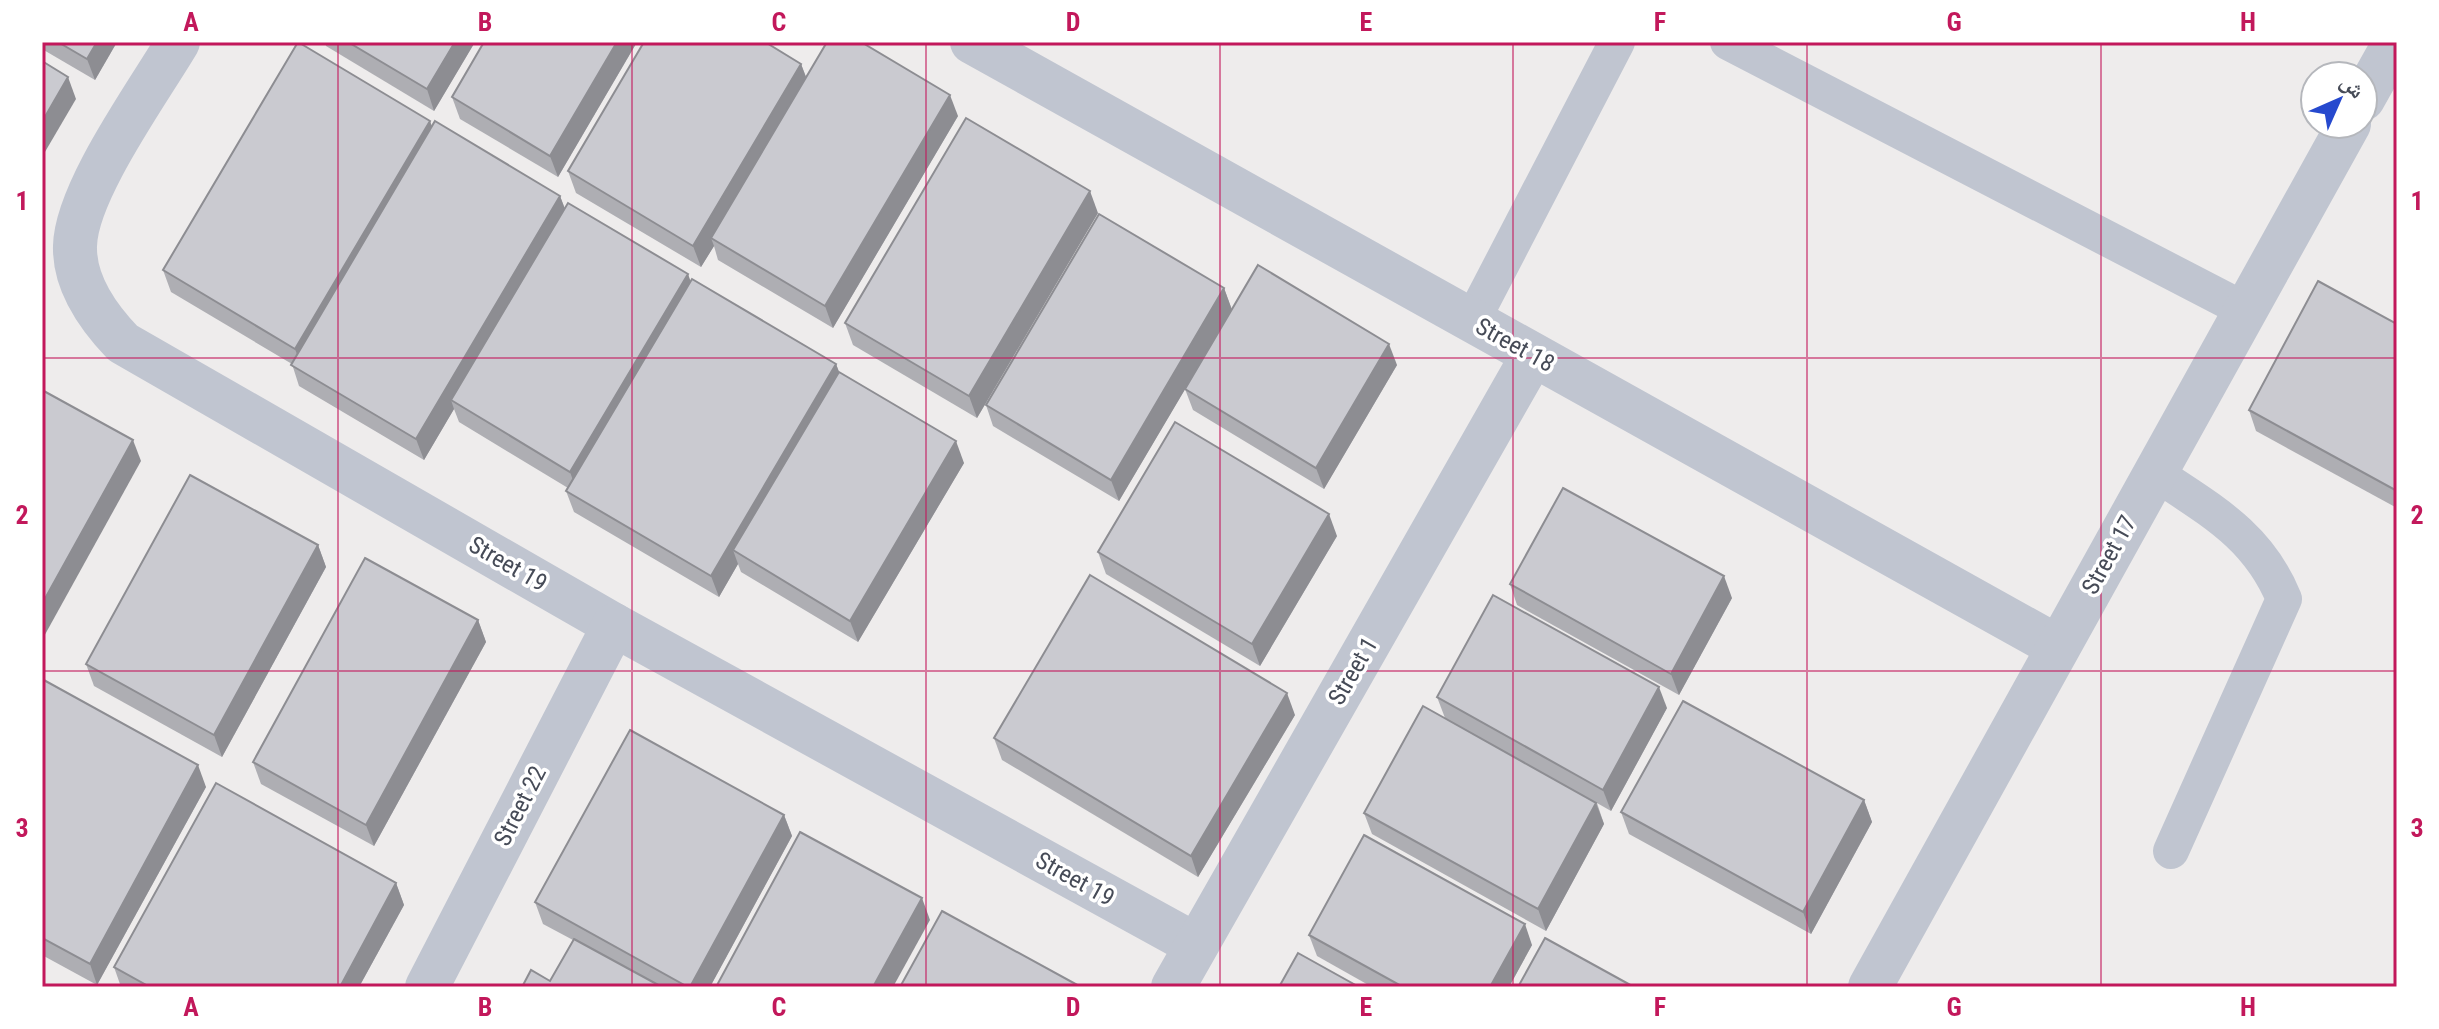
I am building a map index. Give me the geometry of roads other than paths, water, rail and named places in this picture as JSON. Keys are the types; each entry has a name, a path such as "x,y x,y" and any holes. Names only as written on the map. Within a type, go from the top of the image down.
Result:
{"street":[{"name":"Street 19","path":"178,42 100,174 79,219 74,246 78,272 88,299 123,343 614,625 1196,945"},
{"name":"Street 18","path":"972,42 2058,647"},
{"path":"2379,70 2395,42"},
{"name":"Street 17","path":"1873,986 2340,140"},
{"name":"Street 1","path":"1173,987 1533,355"},
{"name":"Street 22","path":"427,987 614,625"}],"lane":[{"path":"1472,321 1617,42"},
{"path":"1728,42 2245,310"},
{"path":"2155,473 2234,526 2272,571 2284,599 2171,851"}]}
